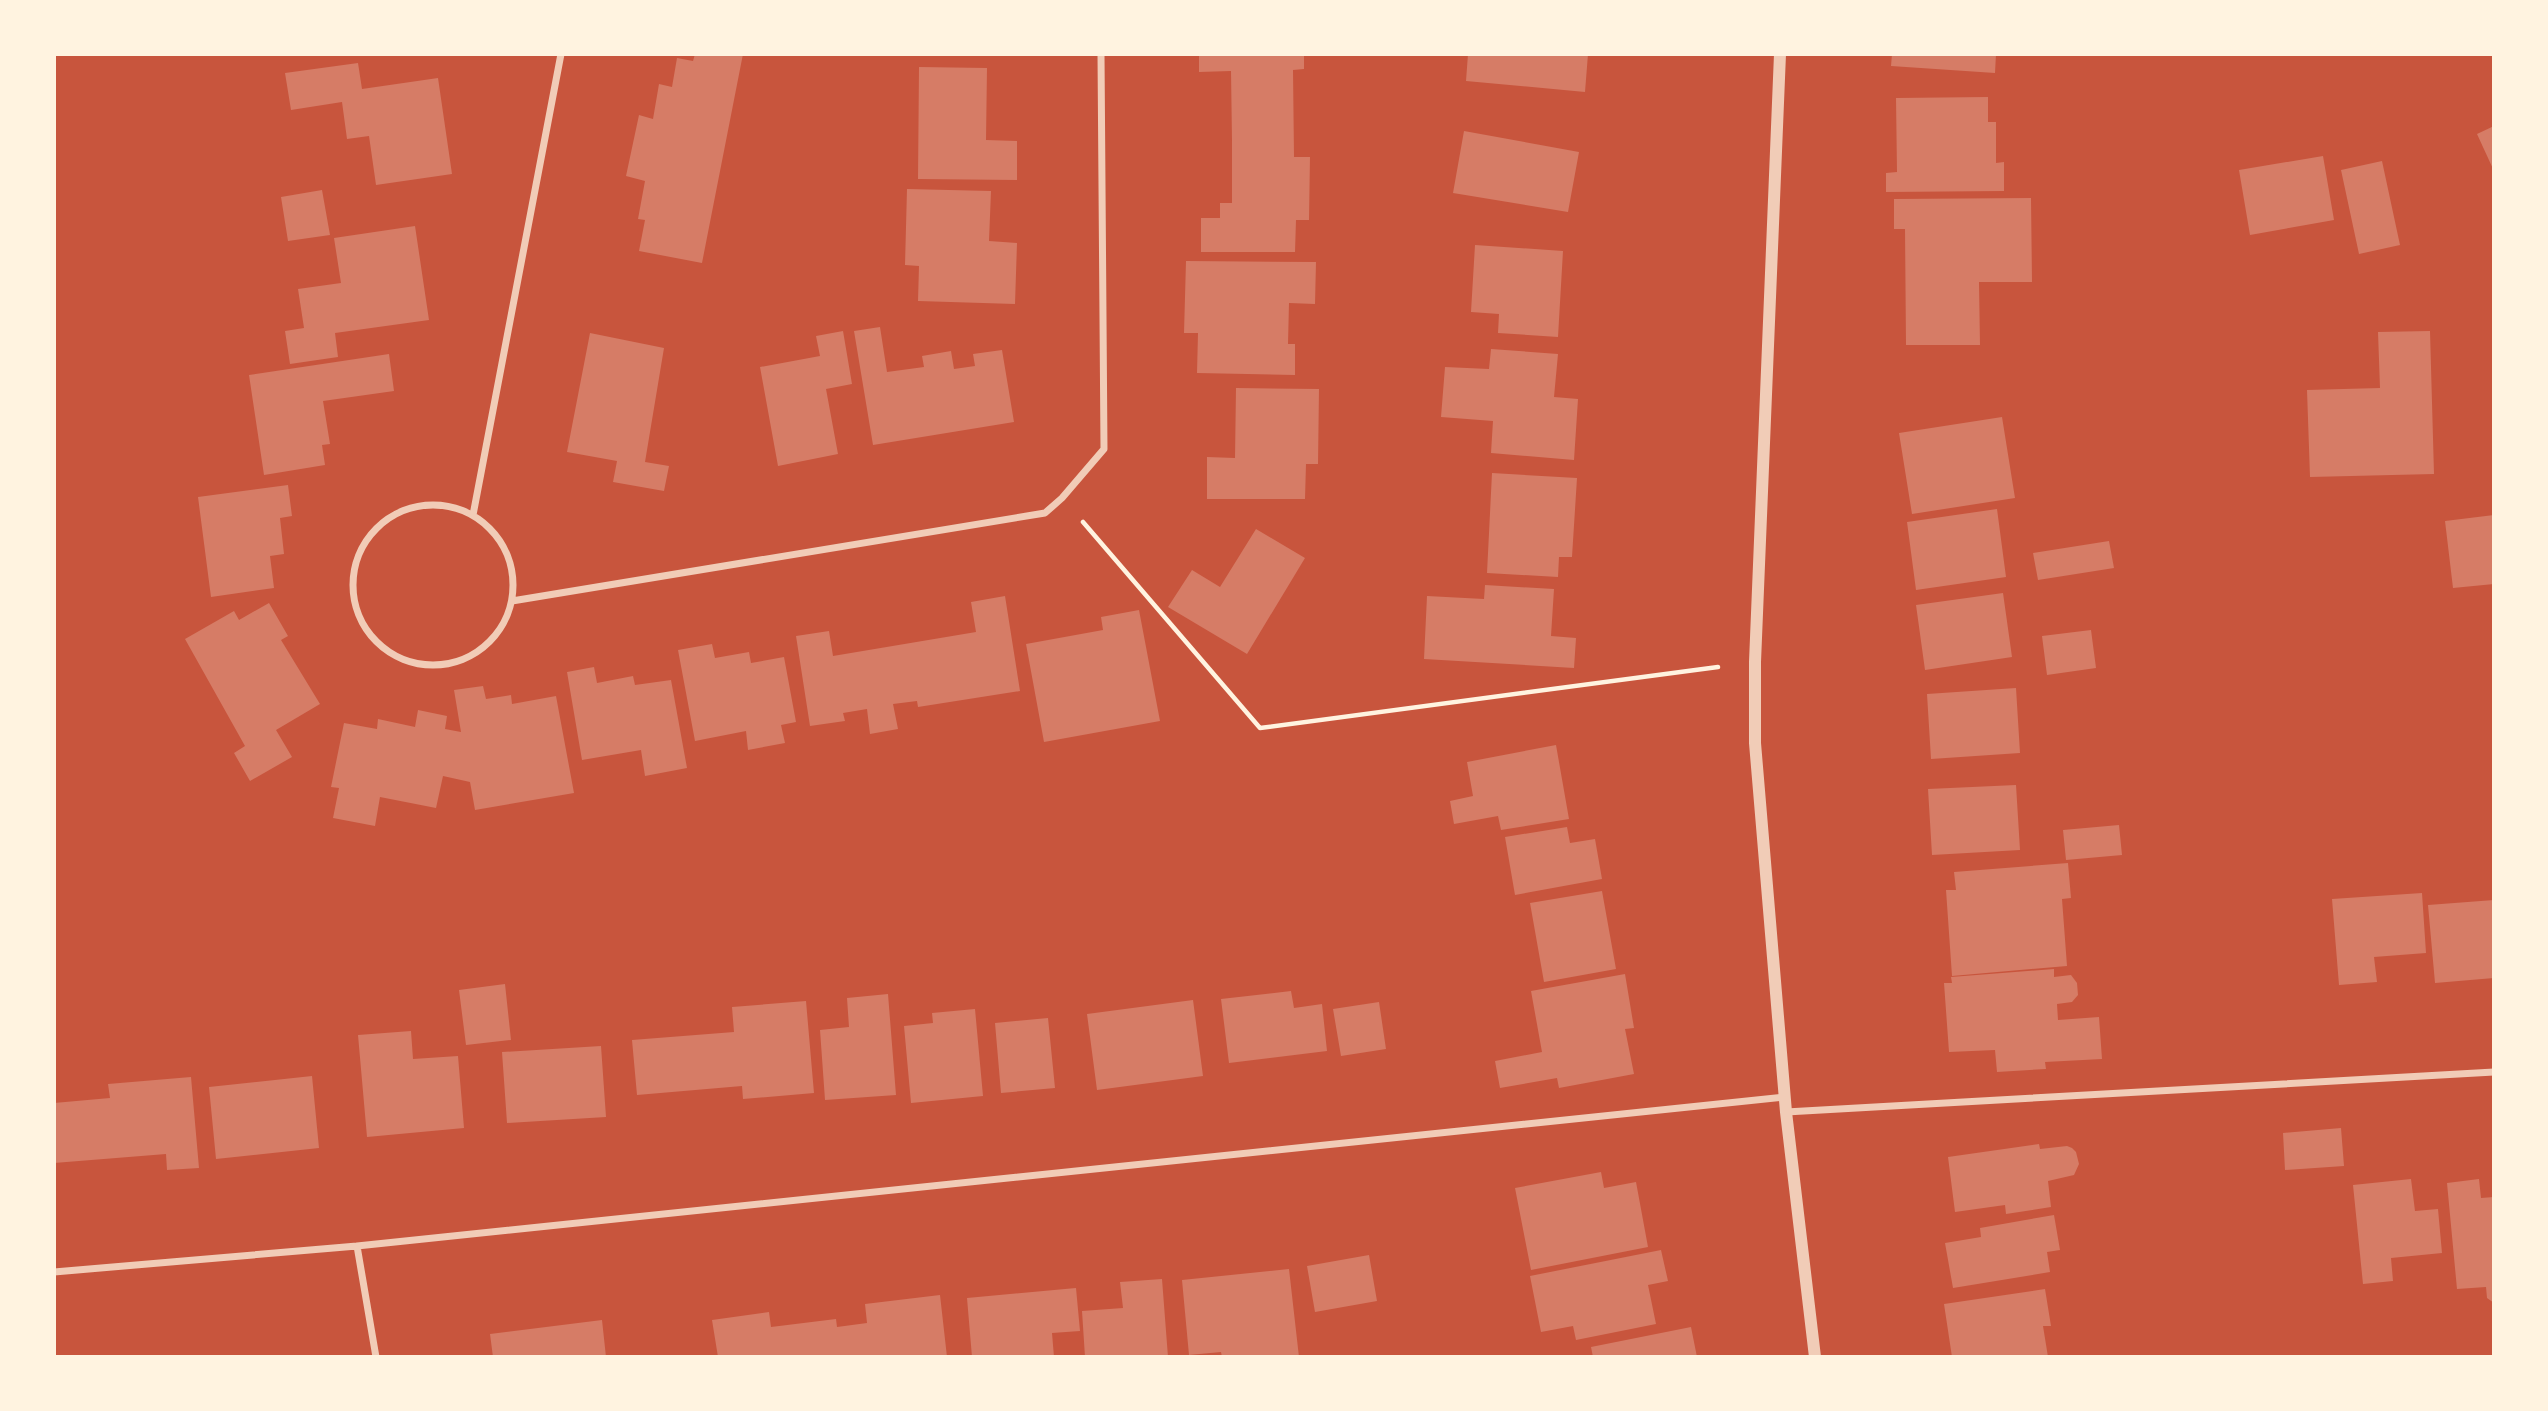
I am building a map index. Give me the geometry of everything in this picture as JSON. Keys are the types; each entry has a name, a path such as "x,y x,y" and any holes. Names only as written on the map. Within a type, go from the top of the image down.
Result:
{"street":[{"path":"472,515 561,54"},
{"path":"512,601 1045,513 1062,498 1104,449 1101,54"},
{"path":"1780,54 1755,662 1755,743 1786,1112 1815,1357"},
{"path":"446,505 472,515 487,525 504,547 513,573 512,601 494,637 472,655 458,662 430,666 403,660 389,653 369,634 356,609 352,581 356,561 369,536 390,517 417,506 446,505"},
{"path":"1786,1112 2494,1072"},
{"path":"54,1272 357,1245 1785,1097"},
{"path":"357,1245 376,1357"}],"path":[{"path":"1062,498 1260,728 1755,662"}],"building":[{"path":"695,54 743,54 702,263 639,251 645,220 638,219 645,181 626,176 639,115 653,119 659,84 672,87 677,58 693,61"},
{"path":"1199,54 1304,54 1304,69 1293,70 1294,157 1310,157 1309,220 1296,220 1295,252 1201,252 1201,218 1220,218 1220,203 1232,203 1232,141 1231,71 1199,72"},
{"path":"1468,54 1588,54 1585,92 1466,81"},
{"path":"1892,54 1996,54 1995,73 1891,66"},
{"path":"358,63 362,89 438,78 452,174 376,185 369,136 347,139 342,102 291,110 285,73"},
{"path":"919,67 987,68 986,140 1017,141 1017,180 918,179"},
{"path":"1988,97 1988,122 1996,122 1996,163 2004,162 2004,191 1886,192 1886,173 1897,172 1896,98"},
{"path":"2494,126 2494,171 2477,134"},
{"path":"1464,131 1579,152 1568,212 1453,193"},
{"path":"2323,156 2334,220 2250,235 2239,170"},
{"path":"2382,161 2400,245 2359,254 2341,170"},
{"path":"907,189 991,191 989,241 1017,243 1015,304 918,301 919,266 905,265"},
{"path":"322,190 330,235 288,241 281,197"},
{"path":"2031,198 2032,282 1979,282 1980,345 1906,345 1905,229 1894,229 1894,199"},
{"path":"415,226 429,320 335,333 338,357 290,364 285,331 304,328 298,289 341,283 334,238"},
{"path":"1475,245 1563,251 1558,337 1498,333 1499,314 1471,312"},
{"path":"1186,261 1316,262 1315,304 1289,303 1288,344 1295,344 1295,375 1197,373 1198,333 1184,333"},
{"path":"880,327 887,372 924,367 922,356 951,351 954,369 975,366 973,354 1002,350 1014,422 873,445 854,331"},
{"path":"843,331 852,384 826,389 838,454 778,466 760,367 820,356 816,336"},
{"path":"2430,331 2434,474 2310,477 2307,390 2380,388 2378,332"},
{"path":"590,333 664,348 645,462 669,466 664,491 613,482 617,461 567,452"},
{"path":"1491,349 1558,354 1554,397 1578,399 1574,460 1491,453 1493,421 1441,417 1445,367 1489,369"},
{"path":"389,354 394,391 323,401 330,444 322,445 325,465 264,475 249,375"},
{"path":"1236,388 1319,389 1318,464 1306,464 1305,499 1207,499 1207,457 1235,458"},
{"path":"2002,417 2015,498 1912,514 1899,433"},
{"path":"1492,473 1577,478 1572,557 1559,557 1558,577 1487,573"},
{"path":"288,485 292,516 280,518 284,554 270,556 274,588 211,597 198,497"},
{"path":"1997,509 2006,577 1916,590 1907,522"},
{"path":"2494,515 2494,584 2453,588 2445,521"},
{"path":"1256,529 1305,558 1247,654 1168,607 1192,570 1220,587"},
{"path":"2109,541 2114,568 2038,580 2033,553"},
{"path":"1485,585 1554,589 1551,636 1576,638 1574,668 1424,659 1427,596 1484,599"},
{"path":"2003,593 2012,657 1925,670 1916,605"},
{"path":"1005,596 1020,691 918,707 917,701 893,704 898,729 870,734 867,709 843,713 845,721 810,726 796,636 829,631 833,656 976,632 971,602"},
{"path":"269,603 288,636 281,640 320,704 276,730 292,757 250,781 234,753 245,746 185,639 234,611 239,620"},
{"path":"1139,610 1160,721 1044,742 1026,644 1103,630 1101,617"},
{"path":"2091,630 2096,668 2047,675 2042,636"},
{"path":"712,644 715,658 749,652 751,663 784,657 796,722 781,725 785,743 748,750 746,731 695,741 678,650"},
{"path":"594,667 597,683 633,676 635,685 671,680 687,768 645,776 641,750 582,760 567,672"},
{"path":"483,686 486,699 511,695 512,704 556,696 574,793 475,810 470,782 443,776 436,808 380,797 375,826 333,818 339,788 331,787 344,723 377,729 378,719 415,727 418,710 447,716 445,729 461,732 454,690"},
{"path":"2016,688 2020,753 1931,759 1927,694"},
{"path":"1556,745 1569,819 1501,830 1498,816 1454,824 1450,801 1473,796 1467,762"},
{"path":"2016,785 2020,850 1932,855 1928,789"},
{"path":"2119,825 2122,855 2066,860 2063,830"},
{"path":"1567,827 1570,843 1595,839 1602,879 1515,895 1505,837"},
{"path":"2068,863 2071,898 2062,899 2067,966 1952,976 1946,890 1956,890 1954,872"},
{"path":"1602,891 1616,969 1544,982 1530,903"},
{"path":"2422,893 2426,953 2374,957 2377,982 2339,985 2332,899"},
{"path":"2494,900 2494,978 2435,983 2428,905"},
{"path":"2054,969 2054,977 2071,975 2077,983 2078,995 2072,1002 2057,1004 2058,1020 2099,1017 2102,1059 2045,1062 2046,1069 1997,1072 1995,1050 1949,1052 1944,983 1952,983 1951,977"},
{"path":"1625,974 1634,1028 1625,1029 1634,1074 1559,1088 1557,1078 1500,1088 1495,1061 1542,1052 1531,991"},
{"path":"505,984 511,1040 466,1045 459,990"},
{"path":"1291,991 1294,1008 1322,1004 1327,1051 1229,1063 1221,999"},
{"path":"888,994 896,1095 825,1100 820,1030 849,1027 847,998"},
{"path":"1193,1000 1203,1076 1097,1090 1087,1014"},
{"path":"806,1001 814,1093 743,1099 742,1086 637,1095 632,1040 734,1032 732,1007"},
{"path":"1379,1002 1386,1049 1341,1056 1333,1009"},
{"path":"975,1009 983,1096 911,1103 904,1026 933,1023 932,1013"},
{"path":"1048,1018 1055,1088 1001,1093 995,1023"},
{"path":"411,1031 413,1059 458,1056 464,1128 367,1137 358,1035"},
{"path":"601,1046 606,1117 507,1123 502,1052"},
{"path":"312,1076 319,1148 216,1159 209,1087"},
{"path":"191,1077 199,1168 167,1170 166,1154 54,1163 54,1103 110,1098 108,1084"},
{"path":"2341,1128 2344,1166 2285,1170 2283,1133"},
{"path":"2039,1144 2040,1149 2067,1146 2072,1148 2079,1164 2074,1175 2048,1181 2051,1207 2006,1214 2005,1205 1955,1212 1948,1157"},
{"path":"1601,1172 1604,1188 1636,1182 1648,1247 1531,1270 1515,1188"},
{"path":"2411,1179 2415,1211 2438,1209 2442,1253 2391,1258 2393,1281 2363,1284 2353,1185"},
{"path":"2479,1179 2481,1198 2494,1197 2494,1303 2487,1298 2486,1287 2457,1289 2447,1183"},
{"path":"2054,1215 2060,1250 2047,1252 2050,1272 1953,1288 1945,1243 1981,1237 1980,1228"},
{"path":"1661,1250 1668,1281 1648,1285 1656,1324 1576,1340 1573,1326 1541,1332 1530,1276"},
{"path":"1369,1255 1377,1301 1315,1312 1307,1266"},
{"path":"1289,1269 1299,1357 1222,1357 1221,1352 1189,1355 1182,1280"},
{"path":"1162,1279 1168,1357 1085,1357 1082,1311 1123,1308 1120,1282"},
{"path":"1076,1288 1080,1331 1052,1333 1054,1357 972,1357 967,1298"},
{"path":"2045,1289 2051,1326 2043,1326 2048,1357 1952,1357 1944,1304"},
{"path":"940,1295 947,1357 718,1357 712,1320 769,1312 771,1327 836,1319 837,1327 867,1323 865,1304"},
{"path":"602,1320 606,1357 493,1357 490,1334"},
{"path":"1691,1327 1697,1357 1593,1357 1591,1347"}]}
